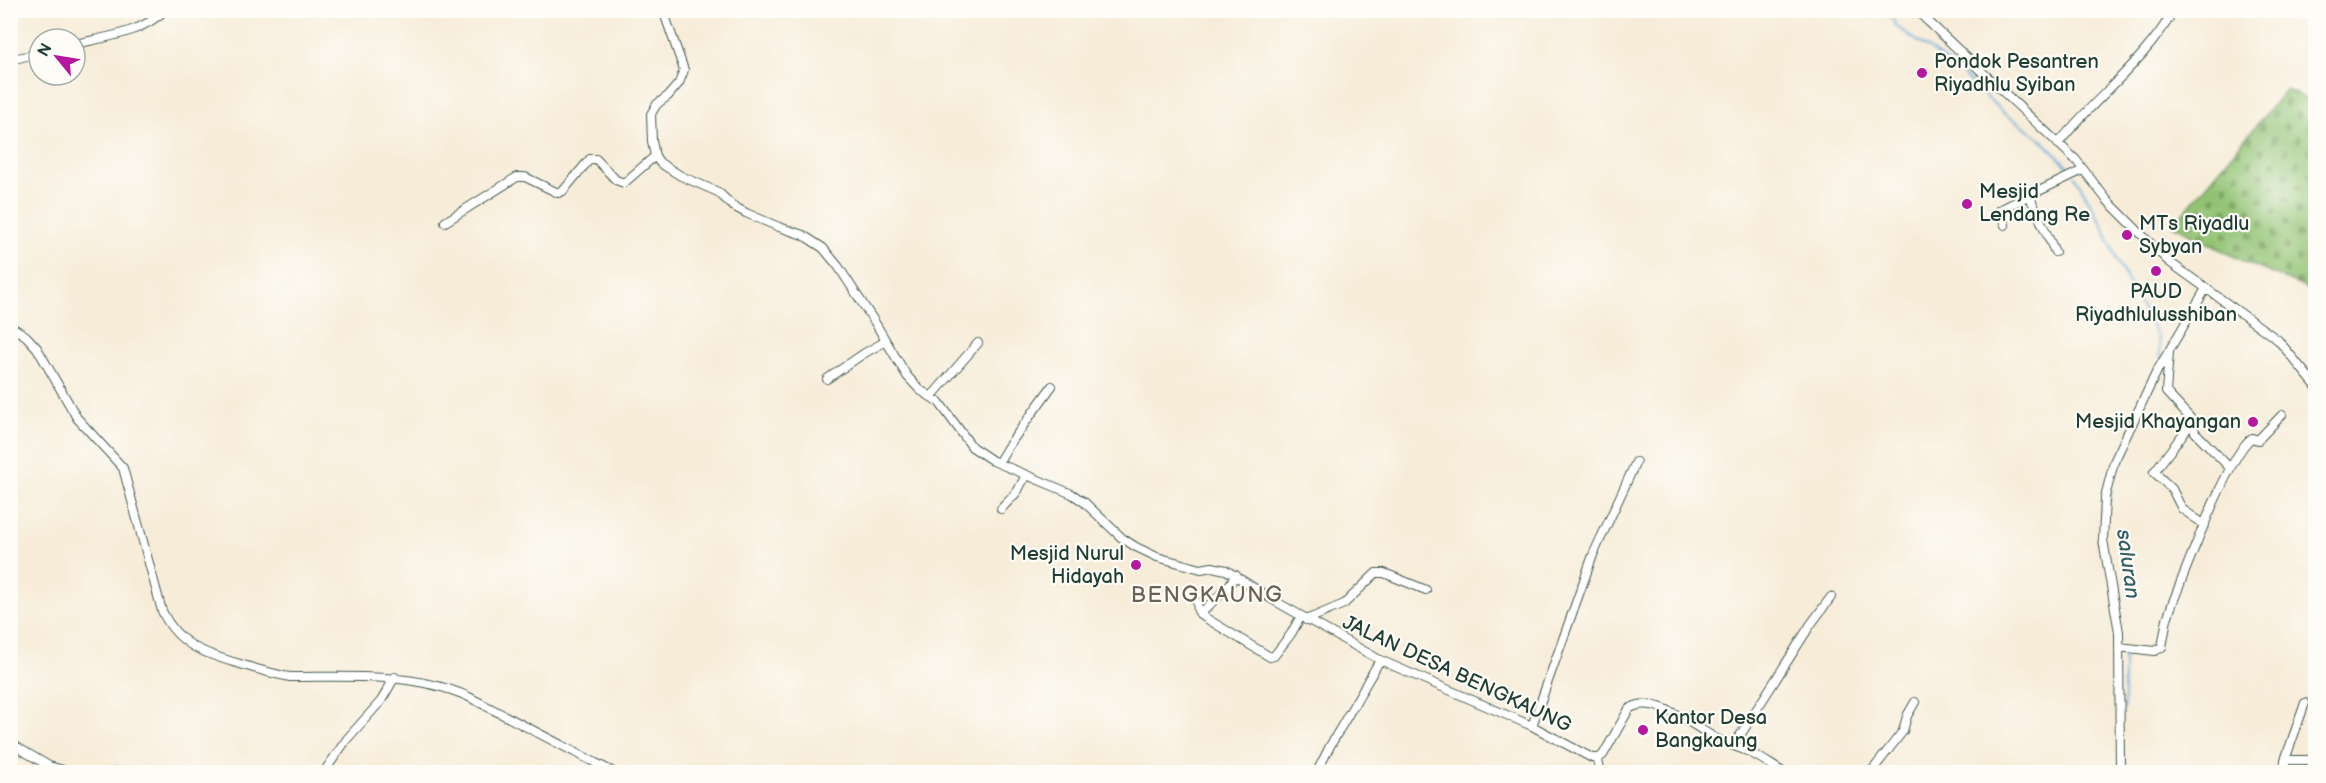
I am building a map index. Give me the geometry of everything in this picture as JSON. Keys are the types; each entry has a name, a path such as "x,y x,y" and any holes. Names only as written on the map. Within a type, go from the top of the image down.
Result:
{"street":[{"path":"87,41 137,28 151,22 165,10"},
{"path":"445,222 517,177 527,177 558,193 590,159 596,160 616,180 624,183 655,156 650,122 652,110 679,83 684,70 663,10"},
{"path":"1916,10 2058,144 2110,204 2168,261 2205,290 2278,340 2316,386"},
{"path":"2058,144 2141,56 2174,10"},
{"path":"10,60 27,56"},
{"name":"JALAN DESA BENGKAUNG","path":"655,156 669,170 718,192 746,213 779,228 803,235 817,243 838,266 907,376 920,390 942,406 972,447 998,463 1078,498 1122,538 1147,553 1190,566 1219,567 1380,660 1532,726 1590,757 1597,758"},
{"path":"2005,225 2000,210 2082,171"},
{"path":"2029,195 2055,252"},
{"path":"2120,772 2122,647 2103,540 2105,497 2119,450 2161,363 2205,290"},
{"path":"10,326 26,336 37,348 77,417 123,468 162,611 184,642 204,653 276,675 395,677 458,692 613,772"},
{"path":"827,379 886,341"},
{"path":"931,397 978,343"},
{"path":"2169,348 2166,390 2193,421 2195,432 2230,468"},
{"path":"998,463 1052,386"},
{"path":"2122,647 2155,651 2162,647 2170,611 2230,468 2246,442 2252,438 2258,440 2282,415"},
{"path":"2193,421 2154,472 2172,489 2182,509 2205,525"},
{"path":"1532,726 1593,555 1636,462"},
{"path":"1001,509 1017,492 1026,475"},
{"path":"1197,602 1200,614 1270,657 1274,656 1304,618 1344,604 1376,573 1384,573 1426,590"},
{"path":"1200,614 1227,588 1236,575"},
{"path":"1734,745 1810,624 1831,597"},
{"path":"1317,772 1380,660"},
{"path":"324,772 342,745 381,701 395,677"},
{"path":"1871,772 1903,731 1907,716 1915,702"},
{"path":"2284,772 2285,759 2305,704"},
{"path":"1598,771 1597,758 1604,754 1628,710 1635,706 1650,706 1688,720 1719,741 1755,755 1783,772"},
{"path":"10,743 49,766 70,772"},
{"path":"2285,759 2316,760"},
{"path":"114,772 170,770 181,772"}],"green space":[{"path":"2286,90 2315,103 2315,292 2247,263 2173,225"}],"waterway":[{"name":"saluran","path":"1887,10 1897,27 1952,65 2005,114 2043,141 2072,171"},
{"name":"saluran","path":"2075,176 2102,224 2118,263 2158,337 2161,360"},
{"name":"saluran","path":"2109,504 2111,489"},
{"name":"saluran","path":"2124,649 2124,710"},
{"name":"saluran","path":"2124,757 2124,772"}],"place":[{"name":"Pondok Pesantren Riyadhlu Syiban","path":"1922,73"},
{"name":"Mesjid Lendang Re","path":"1967,204"},
{"name":"MTs Riyadlu Sybyan","path":"2127,235"},
{"name":"PAUD Riyadhlulusshiban","path":"2156,271"},
{"name":"Mesjid Khayangan","path":"2253,422"},
{"name":"Mesjid Nurul Hidayah","path":"1136,565"},
{"name":"Kantor Desa Bangkaung","path":"1643,730"}],"district":[{"name":"BENGKAUNG","path":"1207,595"}]}
